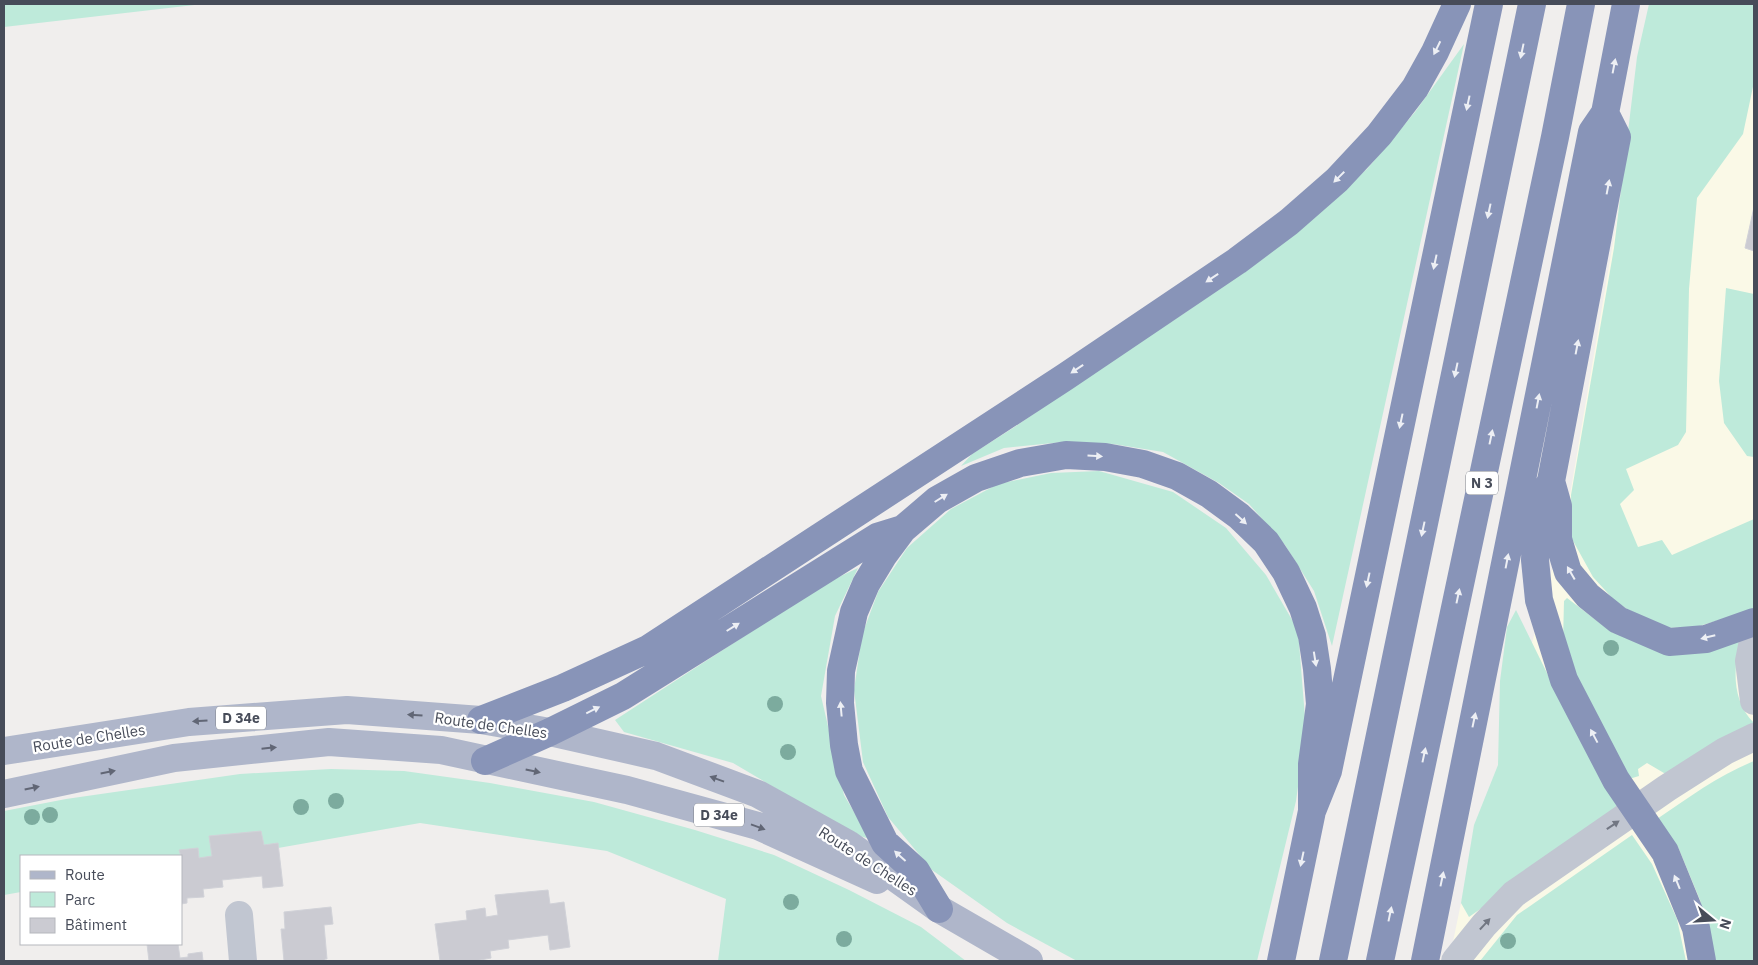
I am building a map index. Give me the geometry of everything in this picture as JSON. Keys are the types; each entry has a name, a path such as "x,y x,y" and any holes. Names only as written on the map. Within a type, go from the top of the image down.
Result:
{"highway":[{"path":"481,720 563,688 648,649 1057,383 1237,261 1289,222 1337,180 1379,135 1415,88 1435,52 1457,4"},
{"path":"1281,961 1312,811 1328,771 1489,4"},
{"path":"1333,961 1532,4"},
{"name":"N 3","path":"1380,961 1555,137 1580,4"},
{"path":"1425,961 1592,132 1605,114 1626,4"},
{"path":"1605,114 1617,137 1551,481 1537,508 1534,560 1540,600 1564,680 1616,780 1665,852 1696,928 1702,961"},
{"path":"939,909 916,872 885,843 849,770 841,711 841,671 854,612 866,584 883,556 903,529 937,500 976,478 1020,463 1066,455 1105,457 1143,464 1177,476 1209,494 1239,516 1266,542 1286,572 1303,608 1312,636 1320,704 1312,764 1312,811"},
{"path":"1551,481 1558,506 1558,539 1568,572 1588,596 1618,620 1669,642 1706,639 1754,622"},
{"path":"485,761 623,696 877,537 903,529"}],"main road":[{"name":"Route de Chelles","path":"4,752 189,722 347,710 481,720 550,732 656,756 758,794 848,844 939,909"},
{"name":"Route de Chelles","path":"4,794 174,758 329,742 441,750 485,761 627,790 758,826 939,909 1029,961"}],"street":[{"path":"1754,636 1749,661 1754,701"},
{"path":"1454,961 1484,925 1514,894 1667,788 1726,751 1754,737"},
{"path":"239,916 243,961"}],"shaded area":[{"path":"1754,4 1754,961 1449,961 1461,903 1566,518 1636,108"}],"green space":[{"path":"4,4 203,4 4,27"},
{"path":"1649,4 1754,4 1754,82 1743,134 1697,198 1689,289 1686,432 1678,445 1626,469 1634,490 1620,504 1638,547 1662,540 1672,555 1754,519 1754,608 1696,627 1665,628 1639,617 1615,601 1593,577 1572,539 1571,495 1614,248 1637,57"},
{"path":"1464,44 1332,646 1314,591 1285,545 1249,504 1219,483 1163,452 1113,444 1063,442 1004,448 961,466 972,454 1186,312 1286,238 1367,169 1415,112"},
{"path":"1726,288 1754,294 1754,457 1747,456 1724,423 1719,381"},
{"path":"1099,471 1173,492 1226,528 1266,575 1298,630 1306,730 1296,801 1257,961 1077,961 1007,923 932,870 888,817 863,762 854,690 862,635 878,592 907,548 951,509 998,484 1051,473"},
{"path":"858,568 835,616 821,696 844,795 870,839 853,834 733,763 624,732 615,720 826,583"},
{"path":"1567,598 1613,633 1740,641 1736,663 1736,685 1742,705 1754,723 1754,729 1669,776 1647,763 1638,769 1639,776 1629,779 1591,715 1563,642 1564,601"},
{"path":"1516,610 1573,726 1618,803 1615,813 1469,917 1461,903 1474,825 1498,765 1500,681 1507,627"},
{"path":"1754,761 1754,961 1716,961 1700,900 1678,847 1657,819 1716,780"},
{"path":"331,769 404,771 490,783 594,802 695,830 774,855 849,890 921,927 966,961 718,961 726,899 607,851 420,823 182,865 182,855 20,855 20,892 4,895 4,811 66,799 240,774"},
{"path":"1632,835 1652,864 1677,919 1686,961 1480,961 1517,915"}],"building":[{"path":"1754,207 1754,251 1745,248"},
{"path":"261,831 264,845 278,843 283,886 263,888 262,876 222,880 223,887 203,889 204,897 187,898 187,903 182,904 182,855 179,850 198,848 199,858 212,856 209,836"},
{"path":"548,890 550,904 564,902 570,947 550,950 548,935 508,940 509,948 490,951 491,958 475,961 440,961 435,924 467,920 466,911 485,908 486,917 498,915 495,895"},
{"path":"331,907 333,924 324,925 327,959 325,961 284,961 281,929 285,929 284,912"},
{"path":"147,945 178,945 180,958 188,957 188,954 202,952 203,961 149,961"}]}
